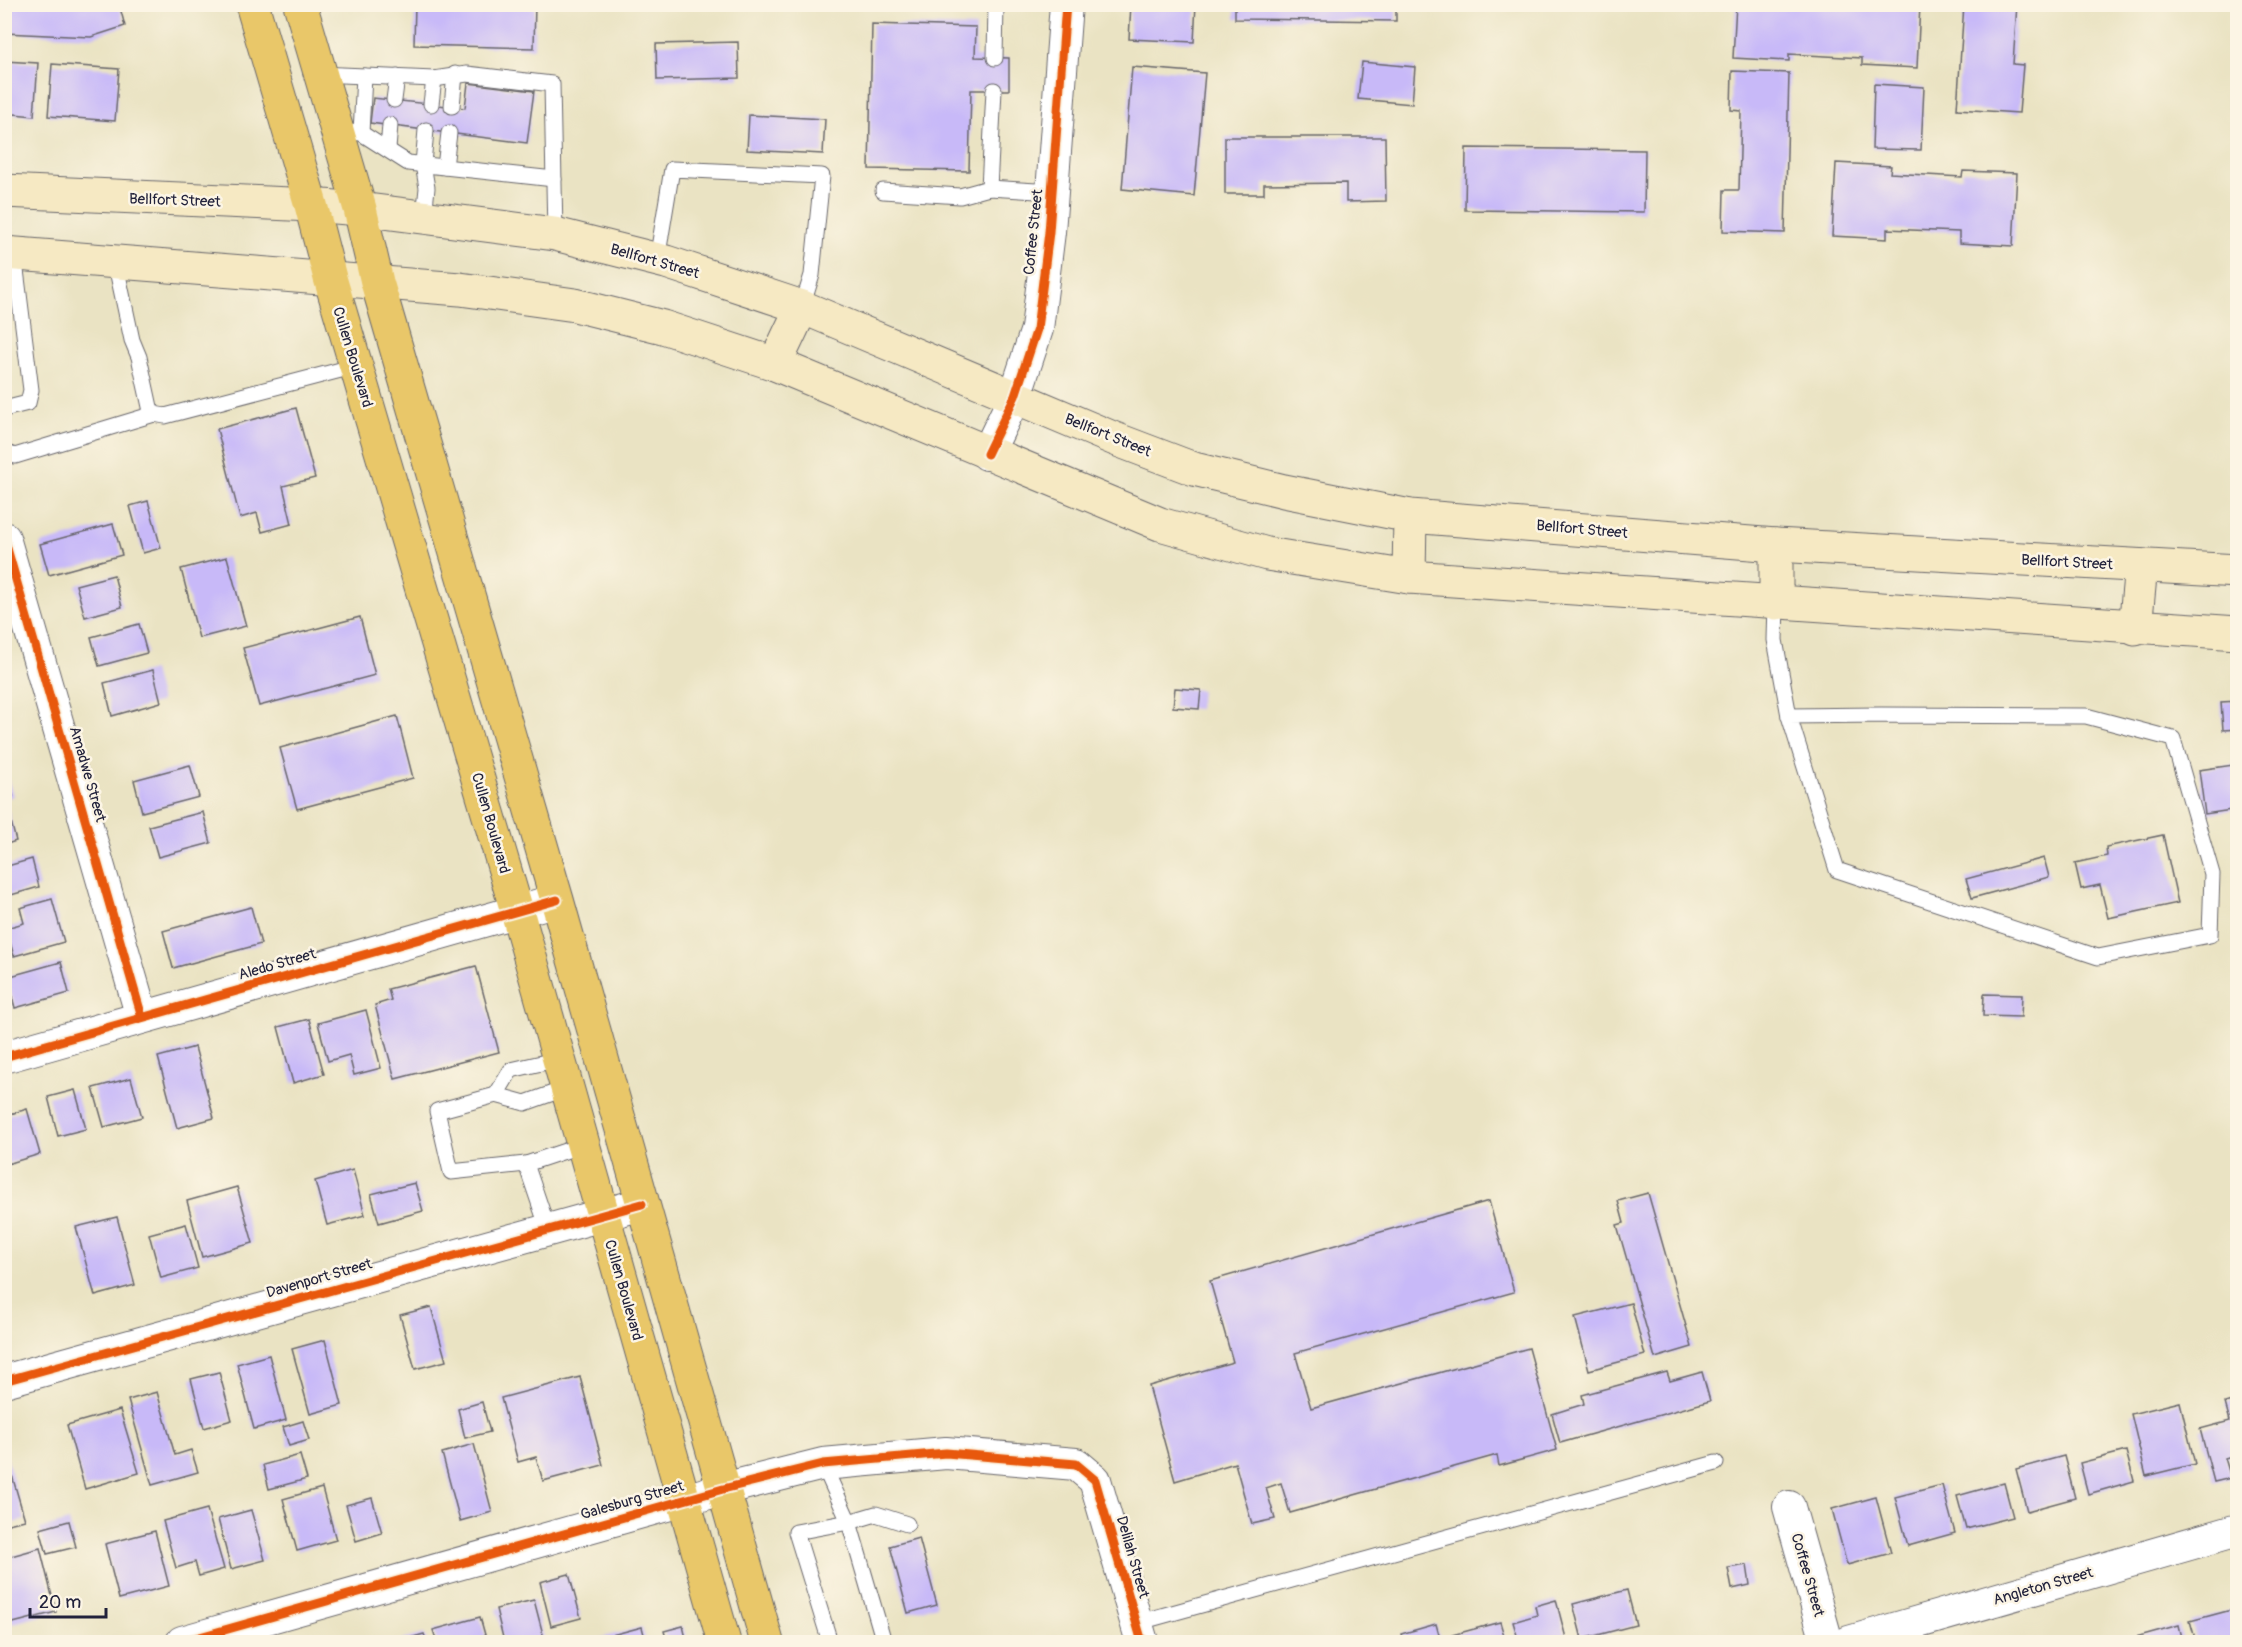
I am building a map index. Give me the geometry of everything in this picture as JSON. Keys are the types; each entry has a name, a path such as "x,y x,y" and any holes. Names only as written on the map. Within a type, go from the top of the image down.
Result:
{"main road":[{"name":"Cullen Boulevard","path":"252,4 330,278 517,911 724,1642"},
{"path":"303,9 319,74 348,132 360,209 377,282 557,900 767,1642"},
{"name":"Bellfort Street","path":"4,191 311,205 360,209 555,234 657,260 802,307 1115,440 1194,469 1284,491 1410,516 1776,545 2238,571"},
{"path":"9,253 460,289 575,305 663,327 775,364 1160,524 1267,554 1409,577 2135,628 2238,633"},
{"path":"775,364 802,307"},
{"path":"1409,577 1410,516"},
{"path":"1776,545 1776,603"},
{"path":"2135,628 2141,566"}],"street":[{"name":"Coffee Street","path":"987,454 1015,396 1037,329 1052,192 1066,4"},
{"name":"Amadwe Street","path":"4,538 142,1017"},
{"name":"Aledo Street","path":"4,1057 557,900"},
{"name":"Davenport Street","path":"4,1381 642,1204"},
{"name":"Galesburg Street","path":"182,1642 723,1489 823,1464 946,1453 1076,1464 1095,1480"},
{"name":"Delilah Street","path":"1095,1480 1139,1633"},
{"name":"Coffee Street","path":"1789,1507 1827,1642"},
{"name":"Angleton Street","path":"1849,1642 2238,1530"}],"lane":[{"path":"995,58 996,4"},
{"path":"319,74 434,79 455,74 552,84 555,234"},
{"path":"452,106 455,74"},
{"path":"364,76 348,132 388,149 408,163 554,179"},
{"path":"394,100 397,77"},
{"path":"431,104 434,79"},
{"path":"989,188 994,90"},
{"path":"388,149 390,125"},
{"path":"424,217 427,188 423,164 426,130"},
{"path":"445,167 449,133"},
{"path":"657,260 672,169 822,176 812,275 802,307"},
{"path":"883,191 960,196 989,188 1052,192"},
{"path":"4,409 28,404 31,390 9,253"},
{"path":"115,261 132,340 139,357 150,407 154,414"},
{"path":"4,452 15,456 154,414 165,416 356,366"},
{"path":"1776,603 1775,640 1789,716 1837,870 2098,957 2210,935 2212,874 2173,739 2086,716 1789,716"},
{"path":"496,1095 511,1070 563,1073"},
{"path":"563,1073 525,1103 496,1095 437,1111 451,1172 526,1164 584,1145"},
{"path":"526,1164 548,1229"},
{"path":"1139,1633 1716,1463"},
{"path":"823,1464 849,1522 884,1642"},
{"path":"830,1642 796,1532 849,1522 876,1514 907,1524"}],"building":[{"path":"4,4 119,4 125,26 91,37 4,33"},
{"path":"415,4 535,4 534,48 414,45"},
{"path":"1131,4 1196,4 1194,42 1129,39"},
{"path":"1235,4 1396,4 1396,21 1235,19"},
{"path":"1736,4 1920,4 1917,68 1862,65 1862,58 1789,54 1789,61 1733,58"},
{"path":"1964,4 2017,4 2013,64 2023,65 2019,113 1957,109"},
{"path":"872,24 976,27 975,57 1009,58 1009,90 971,90 969,171 869,169"},
{"path":"738,42 739,78 657,80 656,44"},
{"path":"4,61 38,63 34,116 4,113"},
{"path":"1362,62 1415,67 1412,104 1358,99"},
{"path":"52,64 119,69 115,121 48,116"},
{"path":"1132,67 1205,73 1194,196 1122,189"},
{"path":"1732,71 1789,73 1785,233 1723,231 1724,190 1739,190 1741,111 1731,110"},
{"path":"468,83 534,91 527,143 370,123 373,98 465,108"},
{"path":"1874,84 1924,87 1921,150 1872,149"},
{"path":"749,115 825,119 823,154 747,150"},
{"path":"1225,137 1385,137 1386,201 1346,202 1346,183 1264,184 1264,194 1225,194"},
{"path":"1466,148 1645,150 1644,212 1465,210"},
{"path":"1836,163 1891,166 1890,173 1962,177 1963,171 2017,173 2013,246 1959,243 1959,232 1887,229 1887,239 1832,236"},
{"path":"296,408 315,478 283,486 292,524 262,532 257,513 240,518 217,429"},
{"path":"148,501 161,548 143,553 130,506"},
{"path":"113,524 122,555 49,575 40,544"},
{"path":"227,557 246,626 199,638 181,569"},
{"path":"114,575 122,607 85,617 76,585"},
{"path":"360,617 375,675 259,706 243,648"},
{"path":"139,624 147,653 99,666 91,637"},
{"path":"153,670 161,702 112,716 104,683"},
{"path":"1175,688 1201,690 1199,709 1173,707"},
{"path":"2238,701 2238,729 2223,730 2221,702"},
{"path":"397,716 413,778 297,809 280,748"},
{"path":"190,765 199,797 142,812 134,780"},
{"path":"2233,765 2238,786 2238,809 2205,814 2199,770"},
{"path":"4,767 13,796 4,799"},
{"path":"8,810 16,841 4,845 4,811"},
{"path":"203,812 211,843 158,857 149,826"},
{"path":"2163,835 2178,903 2108,918 2100,885 2081,889 2075,863 2107,856 2106,847"},
{"path":"2044,858 2049,877 1972,898 1966,879"},
{"path":"32,859 39,887 4,897 4,867"},
{"path":"52,899 64,942 14,956 6,928 24,923 20,908"},
{"path":"251,907 261,944 173,968 163,931"},
{"path":"61,962 69,993 15,1008 7,977"},
{"path":"476,966 499,1052 395,1079 375,1005 391,1000 388,989"},
{"path":"1984,994 2022,995 2021,1017 1983,1016"},
{"path":"366,1010 381,1068 354,1075 349,1055 328,1061 318,1023"},
{"path":"309,1019 324,1074 293,1083 278,1027"},
{"path":"195,1047 214,1118 177,1128 158,1057"},
{"path":"131,1078 142,1117 104,1127 93,1088"},
{"path":"75,1090 86,1129 58,1136 48,1097"},
{"path":"27,1109 40,1154 4,1165 4,1116"},
{"path":"353,1170 365,1215 327,1225 315,1181"},
{"path":"415,1183 423,1211 379,1223 371,1194"},
{"path":"237,1187 253,1243 202,1257 187,1201"},
{"path":"1648,1193 1692,1347 1655,1358 1617,1225 1624,1223 1618,1201"},
{"path":"1489,1201 1514,1292 1295,1353 1311,1408 1529,1348 1557,1450 1499,1466 1497,1455 1290,1513 1281,1483 1266,1488 1275,1519 1252,1524 1235,1463 1175,1481 1149,1386 1233,1362 1210,1281"},
{"path":"117,1217 135,1285 95,1296 76,1227"},
{"path":"186,1224 198,1268 161,1278 149,1234"},
{"path":"1631,1303 1645,1355 1589,1370 1575,1317"},
{"path":"431,1307 446,1361 415,1369 400,1315"},
{"path":"325,1340 342,1405 310,1414 292,1349"},
{"path":"269,1355 286,1420 254,1429 237,1364"},
{"path":"219,1372 232,1420 204,1428 191,1379"},
{"path":"1667,1372 1670,1381 1702,1372 1710,1401 1560,1443 1552,1414 1584,1404 1582,1395"},
{"path":"580,1377 603,1465 543,1481 536,1457 518,1462 501,1398"},
{"path":"157,1392 175,1455 191,1450 198,1472 152,1485 128,1400"},
{"path":"2238,1399 2238,1454 2225,1458 2231,1478 2214,1482 2200,1429 2230,1421 2225,1403"},
{"path":"482,1402 490,1432 465,1438 458,1409"},
{"path":"2180,1402 2195,1464 2146,1476 2131,1414"},
{"path":"120,1410 139,1473 85,1489 67,1425"},
{"path":"303,1421 309,1440 289,1446 283,1427"},
{"path":"474,1444 492,1512 460,1521 442,1453"},
{"path":"4,1448 25,1520 4,1525"},
{"path":"2126,1451 2134,1481 2088,1494 2080,1463"},
{"path":"300,1455 307,1479 269,1489 263,1465"},
{"path":"2064,1456 2075,1498 2027,1511 2016,1469"},
{"path":"2004,1483 2013,1517 1966,1529 1957,1496"},
{"path":"1942,1485 1955,1533 1908,1546 1895,1497"},
{"path":"322,1488 336,1540 297,1551 283,1499"},
{"path":"1876,1497 1891,1553 1847,1565 1832,1509"},
{"path":"372,1498 382,1533 356,1541 346,1505"},
{"path":"207,1509 224,1569 199,1576 195,1562 176,1568 163,1521"},
{"path":"251,1510 265,1560 231,1569 218,1519"},
{"path":"69,1521 76,1547 47,1554 40,1529"},
{"path":"155,1531 169,1586 119,1599 105,1544"},
{"path":"919,1538 937,1605 908,1613 890,1546"},
{"path":"40,1548 56,1612 9,1624 4,1607 4,1558"},
{"path":"1747,1565 1750,1585 1732,1589 1728,1568"},
{"path":"569,1574 581,1618 551,1626 540,1582"},
{"path":"1627,1590 1636,1625 1582,1639 1573,1604"},
{"path":"534,1600 545,1642 504,1642 496,1609"},
{"path":"1556,1600 1567,1642 1519,1642 1513,1622 1537,1615 1535,1606"},
{"path":"2235,1609 2238,1618 2238,1642 2196,1642 2190,1621"},
{"path":"480,1617 487,1642 437,1642 433,1630"},
{"path":"1500,1622 1506,1642 1454,1642 1452,1635"},
{"path":"1436,1624 1441,1642 1403,1642 1401,1634"},
{"path":"2179,1625 2183,1642 2133,1642 2132,1638"},
{"path":"683,1626 687,1642 667,1642 664,1631"},
{"path":"642,1627 646,1642 586,1642"},
{"path":"424,1634 427,1642 396,1642"}],"cycle path":[{"path":"987,454 1015,396 1037,329 1049,232 1066,4"},
{"path":"4,538 142,1017"},
{"path":"4,1057 557,900"},
{"path":"4,1381 642,1204"},
{"path":"182,1642 723,1489 823,1464 946,1453 1076,1464 1095,1480 1142,1642"}]}
